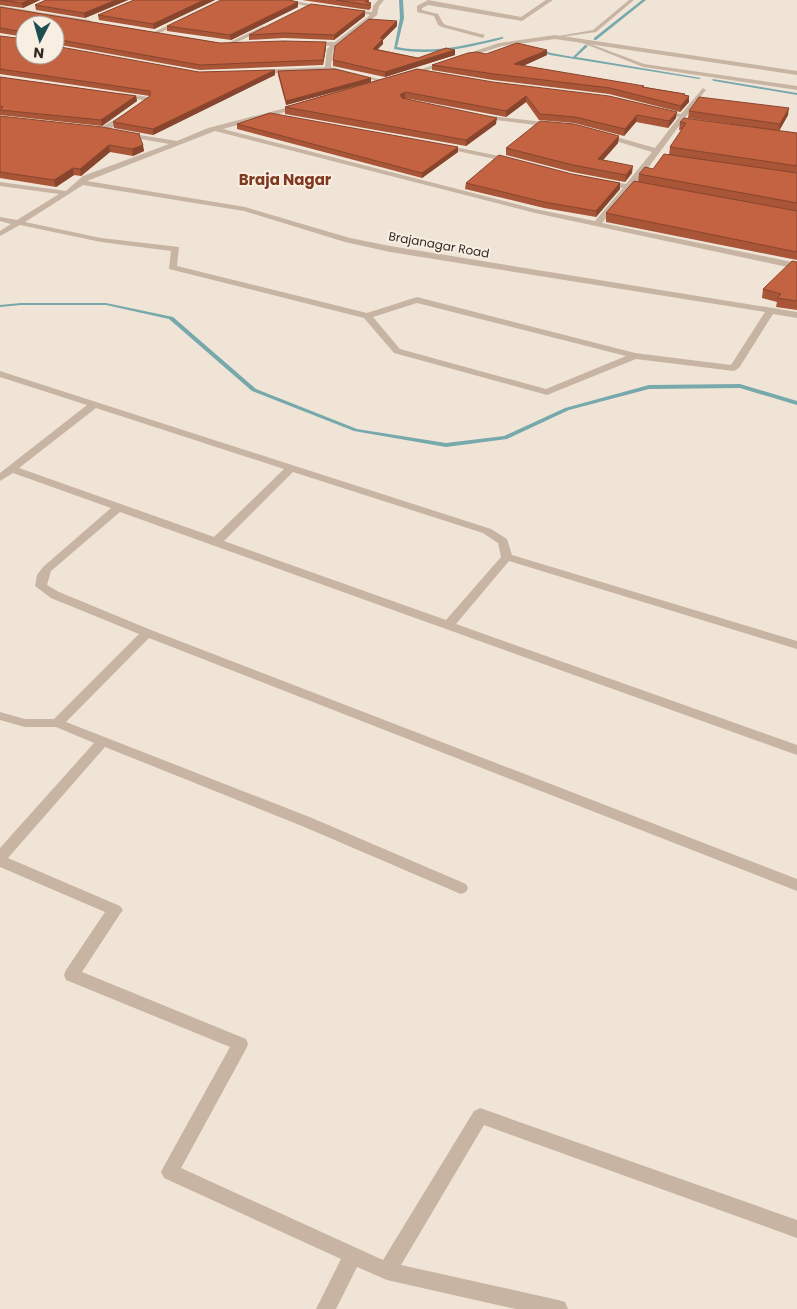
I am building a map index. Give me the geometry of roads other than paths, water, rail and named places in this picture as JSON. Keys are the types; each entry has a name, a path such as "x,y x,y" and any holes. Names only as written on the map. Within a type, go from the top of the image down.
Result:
{"street":[{"path":"277,0 333,8"},
{"path":"376,14 376,6 381,0"},
{"path":"483,36 440,24 436,15 419,10 419,7 430,1 522,18 550,0"},
{"path":"301,10 310,5"},
{"path":"25,11 33,7"},
{"path":"0,8 87,21 96,20"},
{"path":"341,10 376,14"},
{"path":"328,69 330,49 376,14"},
{"path":"155,33 189,17"},
{"path":"229,44 265,27"},
{"path":"145,31 164,34"},
{"path":"400,77 501,44 555,37 797,73"},
{"path":"302,42 337,44"},
{"path":"221,44 246,43"},
{"path":"250,72 335,69 384,82"},
{"path":"417,72 436,75"},
{"path":"371,86 392,79"},
{"path":"597,224 657,154 680,118 703,90"},
{"path":"109,93 148,99 141,104"},
{"path":"0,234 66,193 86,178 216,129 307,104"},
{"path":"103,130 133,109"},
{"path":"654,110 689,121"},
{"path":"271,114 288,118"},
{"path":"477,116 495,120 565,126"},
{"path":"94,129 179,143"},
{"path":"216,129 525,209 797,266"},
{"path":"592,131 657,154"},
{"path":"439,146 478,152 525,164"},
{"path":"600,181 640,186"},
{"name":"Brajanagar Road","path":"81,182 245,209 348,240 390,250 797,315"},
{"path":"0,184 66,193"},
{"path":"0,219 101,240 176,249 172,267 367,316 417,300 635,356 734,368 770,311"},
{"path":"367,316 397,351 547,392 635,356"},
{"path":"0,374 487,531 503,540 508,556"},
{"path":"0,478 94,404"},
{"path":"216,542 290,468"},
{"path":"12,469 797,750"},
{"path":"119,508 47,569 43,575 41,586 55,595 147,633 797,885"},
{"path":"448,625 508,556"},
{"path":"508,556 797,645"},
{"path":"58,723 147,633"},
{"path":"0,716 25,723 58,723 307,822 461,888"},
{"path":"103,741 0,860 114,910 72,974 240,1044 170,1172 387,1271 558,1309"},
{"path":"387,1271 480,1116 797,1229"},
{"path":"326,1309 353,1255"}],"lane":[{"path":"555,37 594,31 632,0"},
{"path":"581,41 643,64 797,88"}],"waterway":[{"path":"401,0 402,18 395,48 435,51 502,38"},
{"path":"595,39 644,0"},
{"path":"574,57 586,46"},
{"path":"539,50 550,54 699,78"},
{"path":"714,80 797,94"},
{"path":"0,306 21,304 106,304 171,318 254,390 356,430 446,445 505,438 567,409 649,387 740,386 797,403"}],"district":[{"name":"Braja Nagar","path":"285,180"}]}
